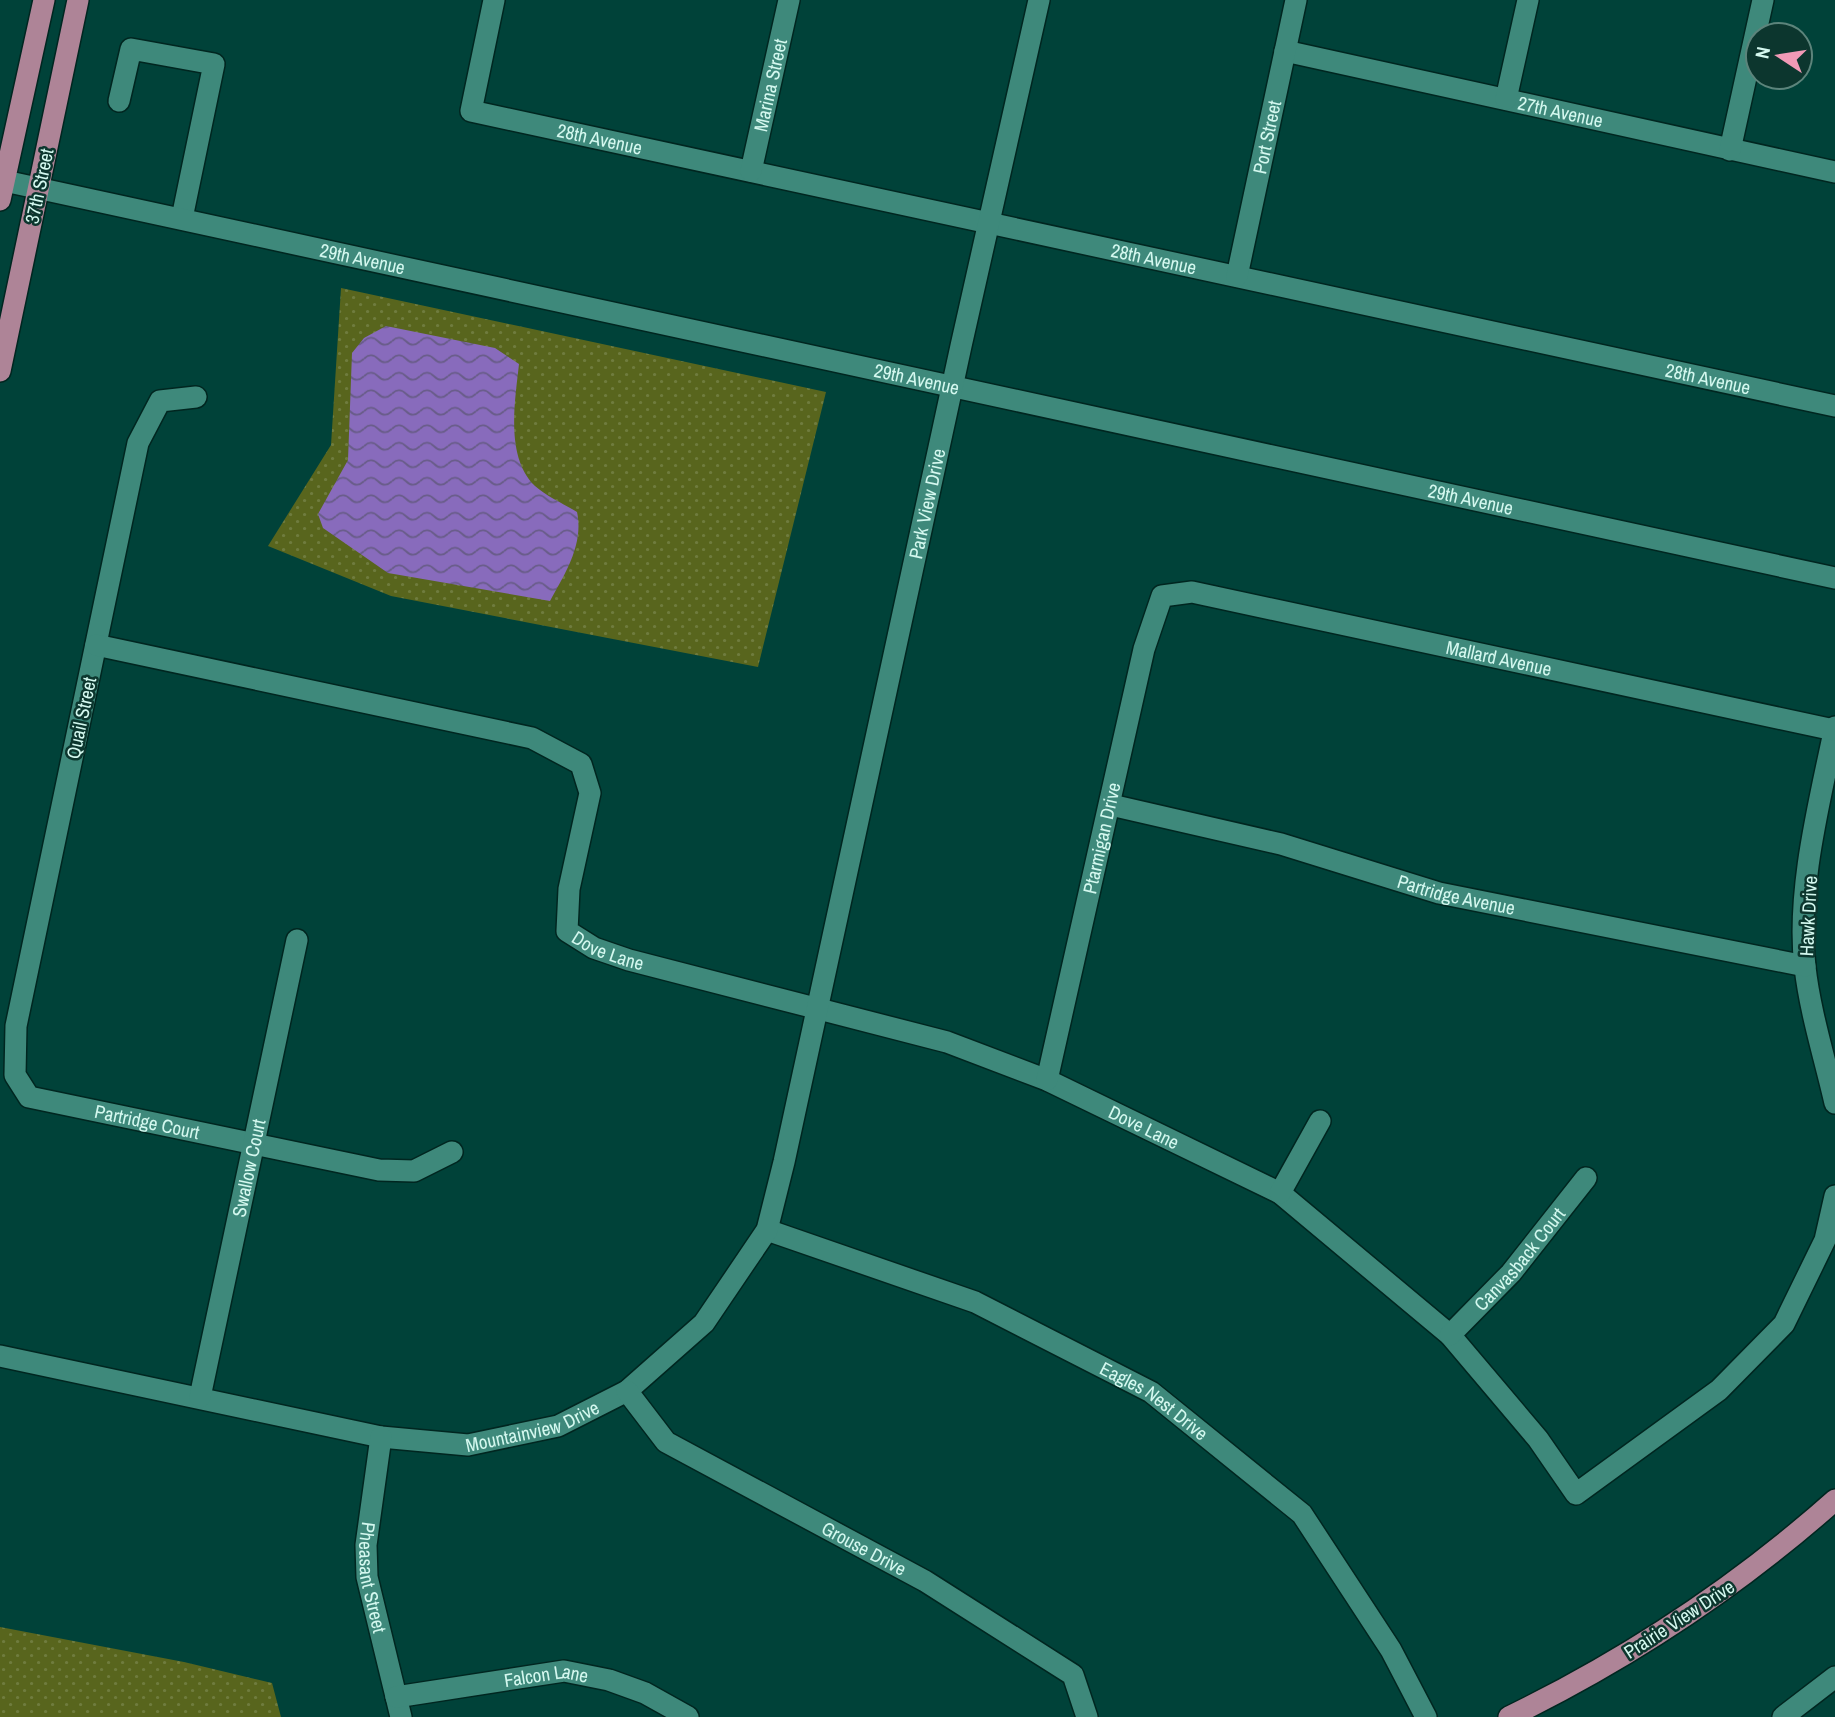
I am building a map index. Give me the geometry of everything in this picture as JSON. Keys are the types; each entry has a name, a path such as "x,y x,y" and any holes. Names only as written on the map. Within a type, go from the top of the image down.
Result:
{"main road":[{"name":"37th Street","path":"1,187 44,0"},
{"name":"37th Street","path":"0,371 78,0"},
{"name":"Prairie View Drive","path":"1509,1717 1568,1689 1689,1615 1732,1586 1835,1500"}],"street":[{"name":"28th Avenue","path":"494,0 471,111 1835,406"},
{"name":"Marina Street","path":"751,171 789,0"},
{"name":"Park View Drive","path":"819,1010 1039,0"},
{"name":"Port Street","path":"1237,276 1296,0"},
{"path":"1506,99 1528,0"},
{"path":"1730,150 1763,0"},
{"path":"120,101 131,49 214,64 182,218"},
{"name":"27th Avenue","path":"1285,51 1835,172"},
{"name":"29th Avenue","path":"1,187 39,186 1835,578"},
{"name":"Quail Street","path":"15,1075 16,1026 138,443 160,401 196,397"},
{"name":"Mallard Avenue","path":"1162,596 1192,592 1835,728"},
{"name":"Ptarmigan Drive","path":"1047,1080 1144,649 1162,596"},
{"name":"Dove Lane","path":"96,645 532,738 581,764 590,793 569,888 567,931 594,948 629,960 947,1042 1047,1080 1280,1193 1450,1335 1538,1439 1576,1494 1719,1390 1784,1324 1825,1241 1835,1196"},
{"name":"Hawk Drive","path":"1835,728 1812,848 1805,912 1805,966 1835,1103"},
{"name":"Partridge Avenue","path":"1111,805 1281,844 1439,893 1805,966"},
{"name":"Swallow Court","path":"200,1397 297,940"},
{"name":"Mountainview Drive","path":"0,1356 381,1437 468,1445 558,1426 627,1391 704,1324 767,1230 819,1010"},
{"name":"Partridge Court","path":"15,1075 29,1097 379,1170 414,1171 452,1152"},
{"path":"1280,1193 1320,1121"},
{"name":"Canvasback Court","path":"1450,1335 1511,1273 1586,1178"},
{"name":"Eagles Nest Drive","path":"767,1230 975,1303 1151,1392 1302,1514 1391,1650 1426,1717"},
{"name":"Grouse Drive","path":"627,1391 666,1442 925,1581 1073,1675 1087,1717"},
{"name":"Pheasant Street","path":"381,1437 366,1556 367,1577 398,1707"},
{"name":"Falcon Lane","path":"398,1707 564,1671 609,1680 645,1693 688,1717"},
{"path":"1783,1717 1835,1676"}],"green space":[{"path":"341,288 826,392 758,667 391,596 268,546 331,445"},
{"path":"0,1627 184,1662 272,1683 281,1717 0,1717"}],"water":[{"path":"386,326 495,348 519,364 514,428 519,460 535,486 577,512 578,536 575,547 550,601 388,573 323,528 318,514 348,460 352,353 364,338"}]}
